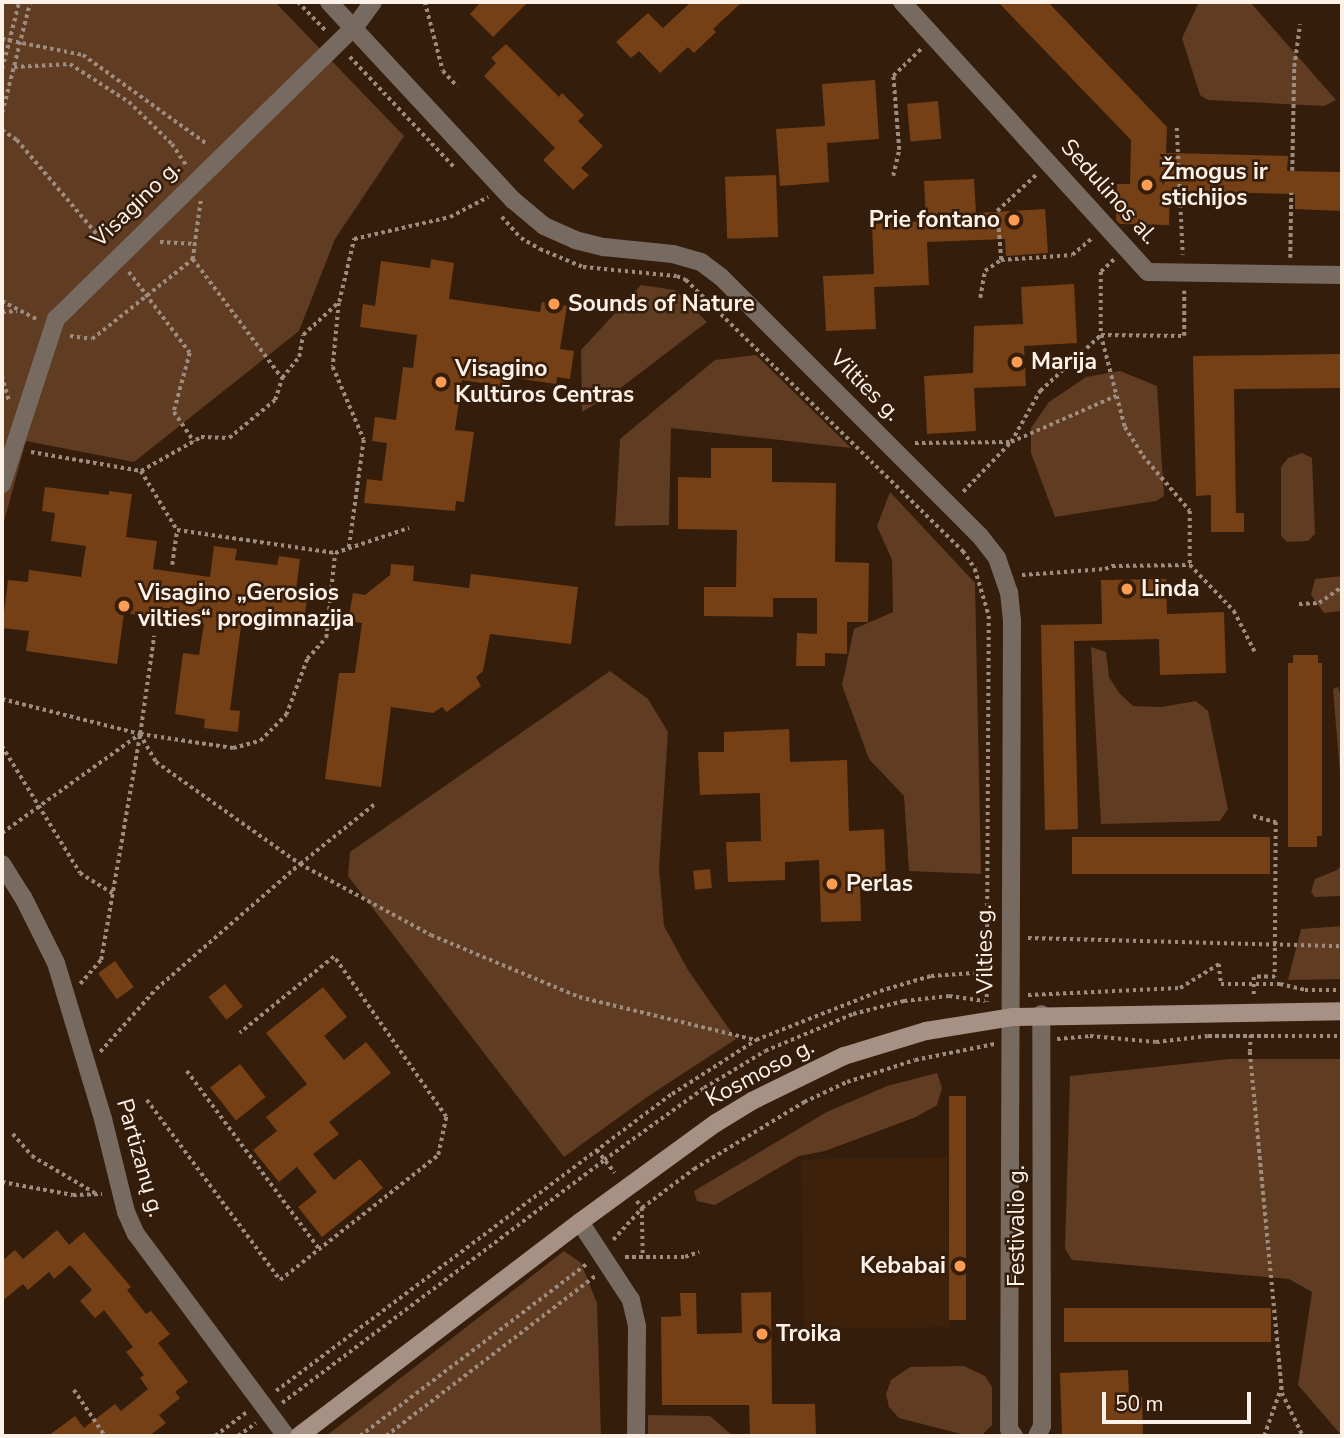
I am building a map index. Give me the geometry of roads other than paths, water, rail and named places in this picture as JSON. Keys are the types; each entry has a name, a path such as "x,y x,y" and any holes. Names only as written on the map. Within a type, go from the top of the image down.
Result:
{"main road":[{"name":"Kosmoso g.","path":"299,1436 580,1222 716,1123 785,1084 844,1056 926,1031 1041,1014 1342,1011"}],"street":[{"name":"Vilties g.","path":"329,2 501,187 544,226 575,240 604,247 673,254 701,262 757,312 950,505 997,558 1005,576 1012,621 1009,938 1009,997 1012,1017"},
{"name":"Visagino g.","path":"2,484 56,319 133,240 354,28 373,2"},
{"name":"Sedulinos al.","path":"902,2 1148,272 1342,275"},
{"name":"Partizanų g.","path":"2,864 42,930 67,999 126,1212 144,1247 286,1436"},
{"name":"Festivalio g.","path":"1037,1436 1042,1426 1041,1014"},
{"name":"Festivalio g.","path":"1012,1017 1009,1429 1013,1436"},
{"path":"580,1222 610,1258 631,1300 637,1327 636,1436"}],"place":[{"name":"Žmogus ir stichijos","path":"1147,185"},
{"name":"Prie fontano","path":"1014,220"},
{"name":"Sounds of Nature","path":"554,304"},
{"name":"Marija","path":"1017,362"},
{"name":"Visagino Kultūros Centras","path":"441,382"},
{"name":"Linda","path":"1127,589"},
{"name":"Visagino „Gerosios vilties“ progimnazija","path":"124,606"},
{"name":"Perlas","path":"832,884"},
{"name":"Kebabai","path":"960,1266"},
{"name":"Troika","path":"762,1334"}]}
